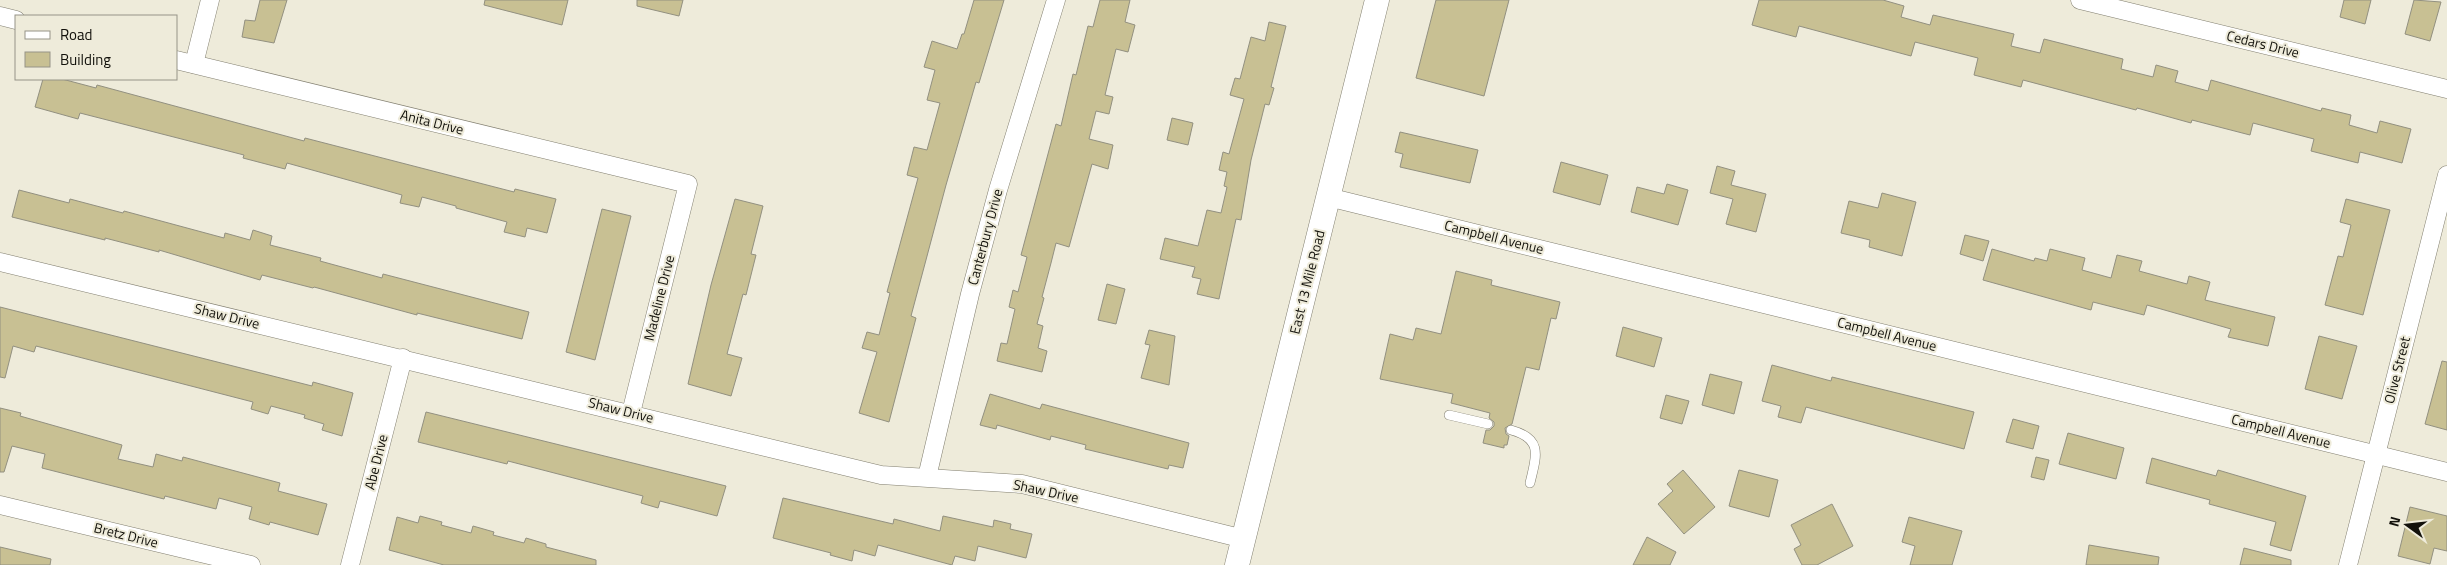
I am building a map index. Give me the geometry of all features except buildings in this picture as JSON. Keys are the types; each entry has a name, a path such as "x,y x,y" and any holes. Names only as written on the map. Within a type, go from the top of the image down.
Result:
{"main road":[{"name":"East 13 Mile Road","path":"1237,565 1377,0"}],"street":[{"path":"194,64 210,0"},
{"name":"Canterbury Drive","path":"927,477 968,303 998,190 1056,0"},
{"name":"Cedars Drive","path":"2080,0 2447,89"},
{"path":"0,16 15,20"},
{"name":"Anita Drive","path":"178,60 688,184"},
{"name":"Olive Street","path":"2348,565 2447,175"},
{"name":"Madeline Drive","path":"631,413 688,184"},
{"name":"Campbell Avenue","path":"1328,197 2447,472"},
{"name":"Shaw Drive","path":"0,262 631,413 881,475 1022,484 1244,539"},
{"name":"Abe Drive","path":"350,565 403,358"},
{"name":"Bretz Drive","path":"0,505 251,565"}],"lane":[{"path":"1449,414 1488,424"},
{"path":"1511,430 1526,436 1536,449 1530,483"}]}
